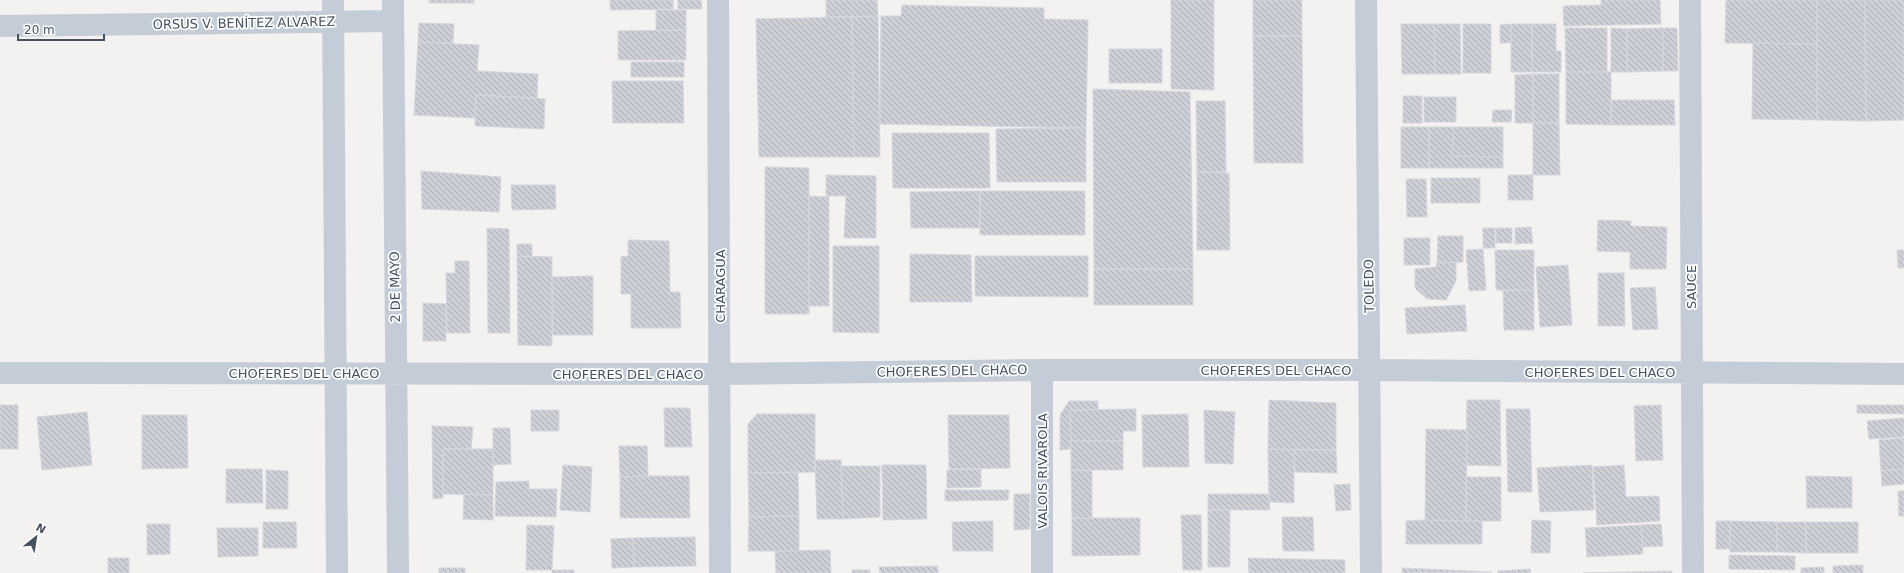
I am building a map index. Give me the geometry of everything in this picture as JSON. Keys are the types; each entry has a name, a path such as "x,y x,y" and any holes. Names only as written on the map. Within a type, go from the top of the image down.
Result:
{"street":[{"path":"333,0 337,373 337,573"},
{"name":"CHARAGUA","path":"718,0 720,573"},
{"name":"TOLEDO","path":"1366,0 1372,573"},
{"name":"SAUCE","path":"1690,0 1693,573"},
{"name":"ORSUS V. BENÍTEZ ALVAREZ","path":"0,26 333,22 393,11"},
{"name":"2 DE MAYO","path":"393,11 398,573"},
{"name":"CHOFERES DEL CHACO","path":"0,373 720,374 1042,370 1370,370 1904,374"},
{"name":"VALOIS RIVAROLA","path":"1042,370 1042,573"}],"building":[{"path":"429,0 474,0 474,3 429,3"},
{"path":"610,0 673,0 673,9 610,10"},
{"path":"678,0 701,0 702,9 678,9"},
{"path":"826,0 877,0 878,16 826,17"},
{"path":"1171,0 1214,0 1214,90 1171,89"},
{"path":"1253,0 1302,0 1302,36 1253,36"},
{"path":"1601,0 1660,0 1661,24 1564,26 1563,6 1601,5"},
{"path":"1726,0 1817,0 1817,44 1725,43"},
{"path":"1817,0 1865,0 1866,121 1817,120"},
{"path":"1865,0 1904,0 1904,120 1866,121"},
{"path":"902,5 1044,8 1044,19 1088,20 1086,128 880,124 881,16 901,16"},
{"path":"656,10 686,10 686,30 656,30"},
{"path":"878,16 880,157 854,157 852,17"},
{"path":"852,17 854,157 759,157 756,19"},
{"path":"419,23 454,24 453,43 418,42"},
{"path":"1401,24 1434,24 1435,74 1402,74"},
{"path":"1434,24 1460,24 1461,74 1435,74"},
{"path":"1463,24 1491,24 1491,73 1463,73"},
{"path":"1511,24 1511,43 1500,43 1500,25"},
{"path":"1511,24 1532,24 1532,72 1511,72"},
{"path":"1532,24 1556,24 1556,51 1561,51 1561,72 1532,72"},
{"path":"1565,28 1607,28 1607,72 1566,72"},
{"path":"1611,28 1627,29 1627,72 1611,72"},
{"path":"1663,28 1677,28 1678,71 1663,71"},
{"path":"1663,28 1663,71 1627,72 1627,29"},
{"path":"686,30 686,60 618,60 618,31"},
{"path":"1253,36 1302,36 1303,163 1254,163"},
{"path":"418,42 479,45 477,71 538,74 537,98 476,95 475,118 414,115"},
{"path":"1753,43 1817,44 1817,120 1752,119"},
{"path":"1109,49 1162,49 1162,83 1109,83"},
{"path":"631,62 684,62 684,77 631,77"},
{"path":"1566,72 1611,72 1611,125 1566,124"},
{"path":"1533,74 1533,123 1515,123 1515,75"},
{"path":"1533,74 1559,74 1559,123 1533,123"},
{"path":"612,81 683,81 684,123 613,123"},
{"path":"1093,89 1190,92 1193,269 1094,269"},
{"path":"476,95 545,99 544,129 475,126"},
{"path":"1403,96 1422,96 1422,123 1403,123"},
{"path":"1424,97 1456,97 1456,122 1424,122"},
{"path":"1612,100 1674,100 1675,125 1611,125"},
{"path":"1196,101 1225,101 1226,172 1197,172"},
{"path":"1493,110 1512,110 1511,122 1492,122"},
{"path":"1533,123 1559,123 1560,175 1533,175"},
{"path":"1401,127 1429,127 1429,168 1401,168"},
{"path":"1429,127 1454,127 1452,156 1503,157 1503,168 1429,168"},
{"path":"1454,127 1503,127 1503,157 1452,156"},
{"path":"1086,128 1086,182 997,182 996,129"},
{"path":"892,133 989,133 990,188 893,188"},
{"path":"765,167 809,168 809,314 765,314"},
{"path":"421,171 501,177 499,212 422,209"},
{"path":"1197,172 1229,173 1230,250 1197,250"},
{"path":"826,175 876,176 876,238 844,238 846,196 826,196"},
{"path":"1508,175 1533,175 1533,200 1508,200"},
{"path":"1431,178 1480,178 1480,203 1431,203"},
{"path":"1406,179 1426,179 1427,217 1407,217"},
{"path":"511,185 555,185 556,209 512,210"},
{"path":"980,191 1085,191 1085,235 980,235"},
{"path":"980,191 980,228 911,228 910,192"},
{"path":"809,196 829,197 829,306 809,306"},
{"path":"1598,220 1631,221 1631,226 1667,227 1666,269 1630,269 1630,252 1597,251"},
{"path":"1531,227 1533,243 1515,244 1515,228"},
{"path":"487,228 509,229 510,333 488,333"},
{"path":"1483,228 1495,228 1495,248 1483,248"},
{"path":"1496,228 1512,228 1512,243 1496,243"},
{"path":"1438,236 1463,236 1463,262 1437,263"},
{"path":"1404,238 1430,238 1430,265 1404,265"},
{"path":"628,240 669,241 670,292 680,292 681,328 631,328 631,294 621,294 621,257 628,256"},
{"path":"517,244 532,244 532,257 517,256"},
{"path":"833,246 879,246 879,333 833,332"},
{"path":"1483,249 1486,290 1469,291 1466,250"},
{"path":"1495,250 1534,250 1534,290 1496,290"},
{"path":"1897,250 1904,250 1904,268 1898,268"},
{"path":"910,254 971,255 972,302 910,302"},
{"path":"517,256 552,257 552,346 518,345"},
{"path":"975,256 1088,256 1088,297 975,296"},
{"path":"455,261 469,261 470,333 447,333 446,273 455,273"},
{"path":"1456,262 1456,281 1446,300 1427,299 1415,288 1415,269 1436,267 1437,263"},
{"path":"1568,265 1572,325 1540,327 1536,267"},
{"path":"1094,269 1193,269 1193,305 1094,305"},
{"path":"1598,273 1624,273 1625,326 1598,326"},
{"path":"593,276 593,335 553,335 552,277"},
{"path":"1655,287 1658,329 1633,330 1630,288"},
{"path":"1503,290 1534,290 1534,330 1504,330"},
{"path":"423,303 446,304 446,341 423,341"},
{"path":"1465,305 1467,331 1407,334 1405,308"},
{"path":"1269,400 1336,403 1336,450 1268,449"},
{"path":"1467,400 1500,400 1501,466 1466,465"},
{"path":"1069,401 1098,401 1098,410 1070,410 1071,449 1060,450 1060,415"},
{"path":"0,405 18,405 18,449 0,449"},
{"path":"1661,405 1663,460 1636,461 1634,406"},
{"path":"1857,405 1904,405 1904,414 1857,413"},
{"path":"664,408 690,408 692,447 665,447"},
{"path":"1136,409 1136,431 1123,431 1123,441 1071,441 1070,410"},
{"path":"1506,409 1530,409 1532,492 1508,492"},
{"path":"531,410 559,410 559,431 531,431"},
{"path":"1204,410 1235,412 1233,464 1205,463"},
{"path":"87,412 92,465 42,470 37,417"},
{"path":"757,414 815,414 815,472 748,473 748,424"},
{"path":"1188,414 1189,467 1143,467 1142,415"},
{"path":"142,415 187,415 188,468 142,469"},
{"path":"948,415 1009,415 1010,468 949,469"},
{"path":"1904,418 1904,437 1869,439 1867,421"},
{"path":"432,426 473,427 471,449 443,449 443,498 433,499"},
{"path":"493,428 510,428 511,464 493,465"},
{"path":"1426,429 1467,430 1466,521 1425,520"},
{"path":"1904,438 1904,469 1881,471 1879,440"},
{"path":"1071,441 1123,441 1123,470 1071,470"},
{"path":"619,446 647,446 648,476 620,477"},
{"path":"443,449 493,449 493,495 443,494"},
{"path":"1268,449 1294,450 1294,503 1269,502"},
{"path":"1294,450 1336,450 1337,473 1295,472"},
{"path":"815,460 841,460 843,519 817,519"},
{"path":"563,465 592,467 590,512 560,510"},
{"path":"882,465 926,465 927,519 883,520"},
{"path":"1592,465 1594,510 1540,512 1537,468"},
{"path":"1624,465 1626,497 1659,496 1660,521 1597,525 1593,467"},
{"path":"841,466 880,466 880,517 843,519"},
{"path":"226,469 262,469 263,503 226,503"},
{"path":"981,469 981,487 947,488 947,470"},
{"path":"1904,469 1904,484 1882,486 1881,471"},
{"path":"266,470 288,471 288,509 266,509"},
{"path":"1071,470 1092,471 1092,519 1072,518"},
{"path":"798,472 799,516 749,517 748,473"},
{"path":"689,476 690,518 620,518 620,477"},
{"path":"1806,476 1852,477 1852,508 1807,508"},
{"path":"1466,477 1501,477 1501,521 1466,521"},
{"path":"529,481 529,489 557,489 556,517 495,516 496,482"},
{"path":"1350,484 1351,510 1336,511 1334,485"},
{"path":"945,490 1009,490 1008,500 945,501"},
{"path":"1898,491 1904,491 1904,516 1899,516"},
{"path":"464,494 493,495 493,520 463,519"},
{"path":"1014,494 1030,494 1030,529 1014,530"},
{"path":"1208,494 1269,494 1270,510 1208,510"},
{"path":"1208,510 1230,510 1230,567 1208,567"},
{"path":"1181,515 1201,515 1202,570 1183,570"},
{"path":"799,516 799,551 748,551 749,517"},
{"path":"1282,517 1313,517 1314,551 1283,551"},
{"path":"1072,518 1140,518 1140,555 1072,556"},
{"path":"1532,520 1551,521 1550,553 1531,553"},
{"path":"993,521 993,551 953,551 952,522"},
{"path":"1406,521 1482,521 1482,544 1406,544"},
{"path":"1716,521 1730,521 1730,549 1716,549"},
{"path":"1730,521 1777,522 1777,552 1730,552"},
{"path":"263,522 296,522 297,548 263,548"},
{"path":"1777,522 1806,522 1806,553 1777,552"},
{"path":"1806,522 1858,522 1858,553 1806,553"},
{"path":"147,524 170,524 170,554 147,555"},
{"path":"1661,524 1663,546 1643,547 1641,525"},
{"path":"527,525 554,526 552,570 526,570"},
{"path":"1641,525 1643,554 1587,557 1585,528"},
{"path":"217,528 258,528 258,556 218,557"},
{"path":"695,537 696,566 634,567 633,538"},
{"path":"633,538 634,567 612,568 611,539"},
{"path":"830,550 831,573 776,573 775,551"},
{"path":"1729,555 1795,556 1795,570 1729,569"},
{"path":"108,558 129,558 129,573 108,573"},
{"path":"1248,558 1345,560 1345,573 1249,573"},
{"path":"1863,565 1863,573 1833,573 1833,566"},
{"path":"938,566 938,573 880,573 879,567"},
{"path":"1824,567 1824,573 1801,573 1801,568"},
{"path":"439,568 465,568 465,573 439,573"},
{"path":"1402,568 1492,572 1402,573"},
{"path":"1530,569 1531,573 1498,573 1498,571"},
{"path":"552,570 574,570 574,573 552,573"},
{"path":"852,570 870,570 870,573 852,573"},
{"path":"1672,571 1672,573 1583,573"}]}
